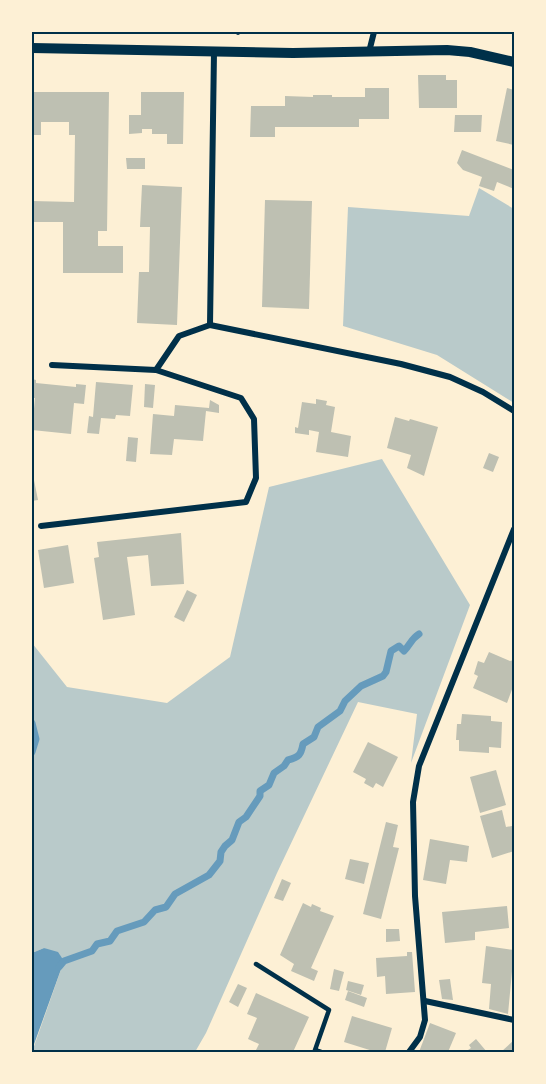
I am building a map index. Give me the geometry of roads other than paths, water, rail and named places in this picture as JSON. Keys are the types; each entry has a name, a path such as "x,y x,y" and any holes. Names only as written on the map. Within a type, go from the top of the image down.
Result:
{"street":[{"path":"369,52 374,32"},
{"path":"32,48 214,52 447,50 470,52 514,62"},
{"path":"210,325 214,52"},
{"path":"156,370 178,336 210,325 450,377 483,392 514,411"},
{"path":"41,526 246,502 255,478 254,419 241,398 156,370 52,365"},
{"path":"409,1053 420,1036 425,1020 415,896 413,802 419,766 514,529"},
{"path":"425,1001 514,1020"}],"lane":[{"path":"256,964 329,1010 315,1050 321,1053"}],"water":[{"path":"44,948 58,952 64,961 32,1050 32,953"}],"waterway":[{"path":"59,967 64,961 92,951 97,944 110,941 117,931 144,922 155,910 166,907 175,894 209,875 220,861 221,852 232,840 239,822 246,817 260,796 260,791 269,785 274,773 288,760 299,755 303,744 314,737 318,727 340,711 345,701 361,686 383,676 391,651 399,646 404,651 419,634"},
{"path":"32,723 36,739 32,752"}]}
